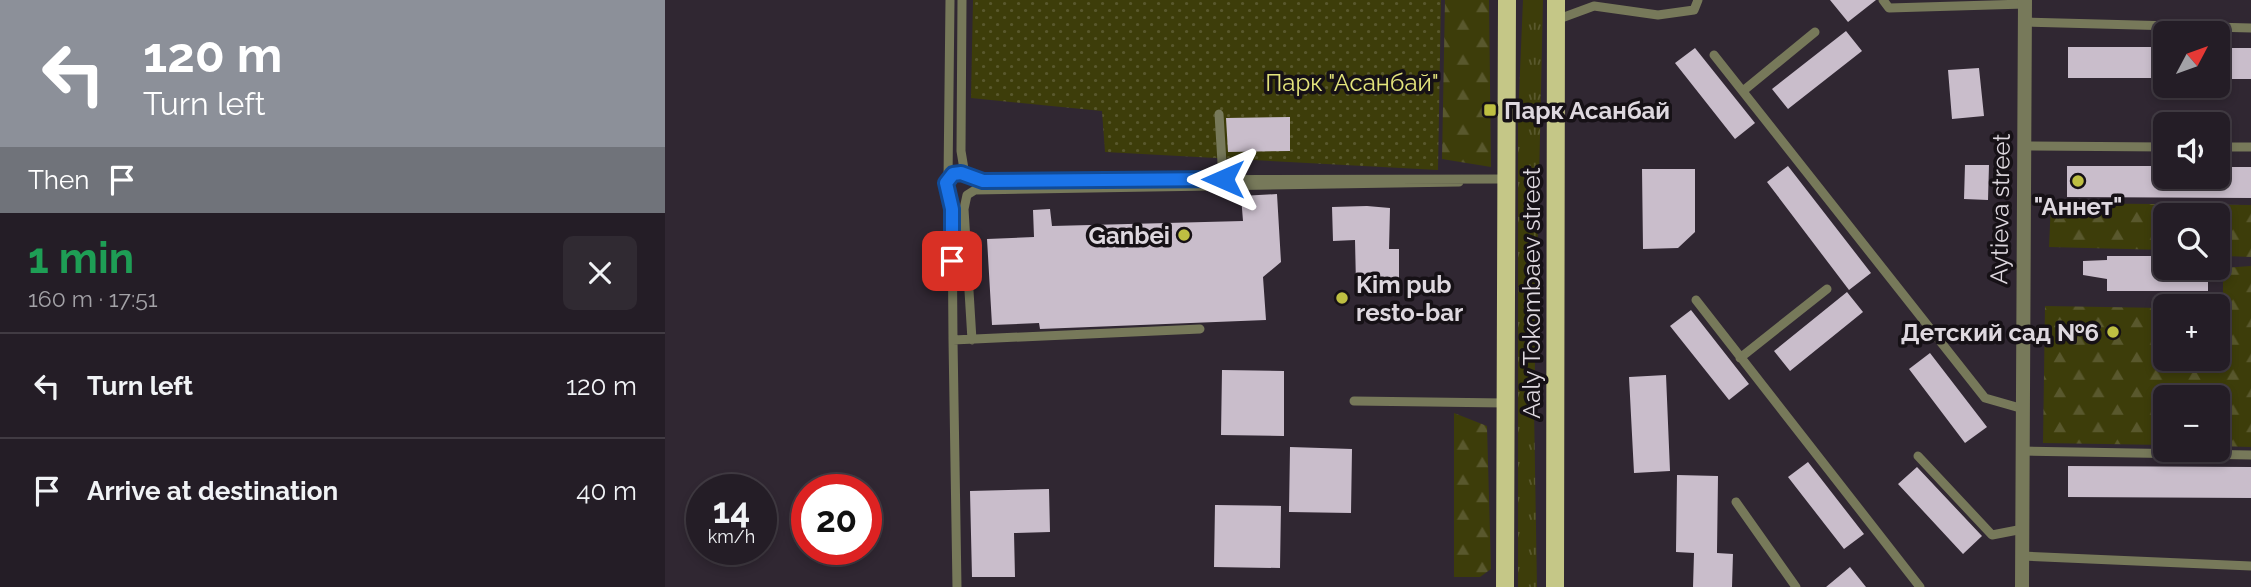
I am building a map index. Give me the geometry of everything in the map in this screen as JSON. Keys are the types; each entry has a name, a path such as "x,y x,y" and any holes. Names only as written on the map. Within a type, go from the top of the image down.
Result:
{"main road":[{"path":"1505,587 1507,0"},
{"name":"Aaly Tokombaev street","path":"1555,587 1556,0"}],"street":[{"name":"Aytieva street","path":"2022,587 2020,408 2025,2"}],"lane":[{"path":"950,0 947,191 952,209 957,587"},
{"path":"961,0 961,151 971,188 964,209 972,340"},
{"path":"1556,20 1594,6 1617,5 1658,15 1694,10 1698,0"},
{"path":"1883,0 1889,8 2025,2"},
{"path":"2024,22 2251,28"},
{"path":"1743,91 1815,32"},
{"path":"1714,55 1985,398 2020,408"},
{"path":"1219,114 1223,179"},
{"path":"2023,146 2153,147"},
{"path":"2230,147 2251,147"},
{"path":"947,180 957,173 983,181 1506,179"},
{"path":"947,191 956,198 983,188 1450,184 1468,180"},
{"path":"1740,358 1827,289"},
{"path":"1696,300 1920,587"},
{"path":"953,340 1200,329"},
{"path":"1354,401 1505,403"},
{"path":"2021,451 2251,455"},
{"path":"1918,456 1992,535 2023,529"},
{"path":"1736,502 1796,587"},
{"path":"2022,556 2251,566"}],"green space":[{"name":"Парк \"Асанбай\"","path":"973,0 1441,0 1438,170 1105,152 1102,111 971,98"},
{"path":"1445,0 1489,0 1491,167 1442,159"},
{"path":"1523,0 1543,0 1534,408 1537,587 1518,587 1518,119"},
{"path":"2051,203 2153,204 2153,250 2049,247"},
{"path":"2230,205 2251,205 2251,257 2230,256"},
{"path":"2251,266 2251,447 2230,446 2230,385 2153,385 2153,445 2043,443 2045,306 2153,308 2153,371 2230,371 2230,294 2223,294 2223,280 2230,280 2230,268"},
{"path":"1454,413 1487,426 1491,569 1480,577 1454,577"}],"building":[{"path":"1830,0 1876,0 1848,22"},
{"path":"1846,31 1862,51 1788,109 1772,89"},
{"path":"2068,47 2153,47 2153,78 2068,78"},
{"path":"1695,48 1755,123 1735,139 1675,63"},
{"path":"2230,48 2251,48 2251,79 2230,79"},
{"path":"1979,68 1984,116 1952,119 1948,70"},
{"path":"1290,117 1290,151 1228,152 1226,118"},
{"path":"1965,165 1989,165 1988,200 1964,199"},
{"path":"1788,166 1871,273 1849,290 1767,182"},
{"path":"2067,166 2153,166 2153,189 2230,189 2230,167 2251,167 2251,198 2067,197"},
{"path":"1642,169 1695,169 1695,232 1678,248 1643,249"},
{"path":"1277,194 1281,262 1263,277 1266,320 1040,329 1039,323 992,325 987,239 1034,237 1033,210 1050,209 1052,226 1243,221 1241,196"},
{"path":"1332,207 1390,208 1389,249 1399,249 1399,284 1356,285 1355,240 1333,241"},
{"path":"2107,256 2153,256 2153,280 2208,280 2208,291 2107,291 2107,279 2083,275 2083,261 2107,260"},
{"path":"1847,292 1863,312 1790,371 1774,351"},
{"path":"1691,310 1749,384 1729,400 1670,326"},
{"path":"1930,353 1987,427 1965,443 1909,369"},
{"path":"1222,370 1284,371 1284,436 1221,435"},
{"path":"1666,375 1670,471 1634,473 1629,377"},
{"path":"1290,447 1352,449 1351,513 1289,512"},
{"path":"1808,462 1864,534 1844,549 1788,477"},
{"path":"2068,466 2251,467 2251,498 2068,497"},
{"path":"1917,467 1982,536 1963,554 1898,484"},
{"path":"1677,475 1718,476 1717,553 1733,554 1732,587 1693,587 1694,553 1676,552"},
{"path":"1049,489 1050,532 1014,533 1015,577 972,577 970,491"},
{"path":"1215,505 1281,506 1280,568 1214,567"},
{"path":"1850,567 1866,587 1826,587"}],"place":[{"name":"Парк Асанбай","path":"1490,110"},
{"name":"\"Аннет\"","path":"2078,181"},
{"name":"Ganbei","path":"1184,235"},
{"name":"Kim pub resto-bar","path":"1342,298"},
{"name":"Детский сад №6","path":"2113,332"}],"route":[{"path":"952,261 952,209 946,183 953,174 961,173 983,181 1223,179"}]}
